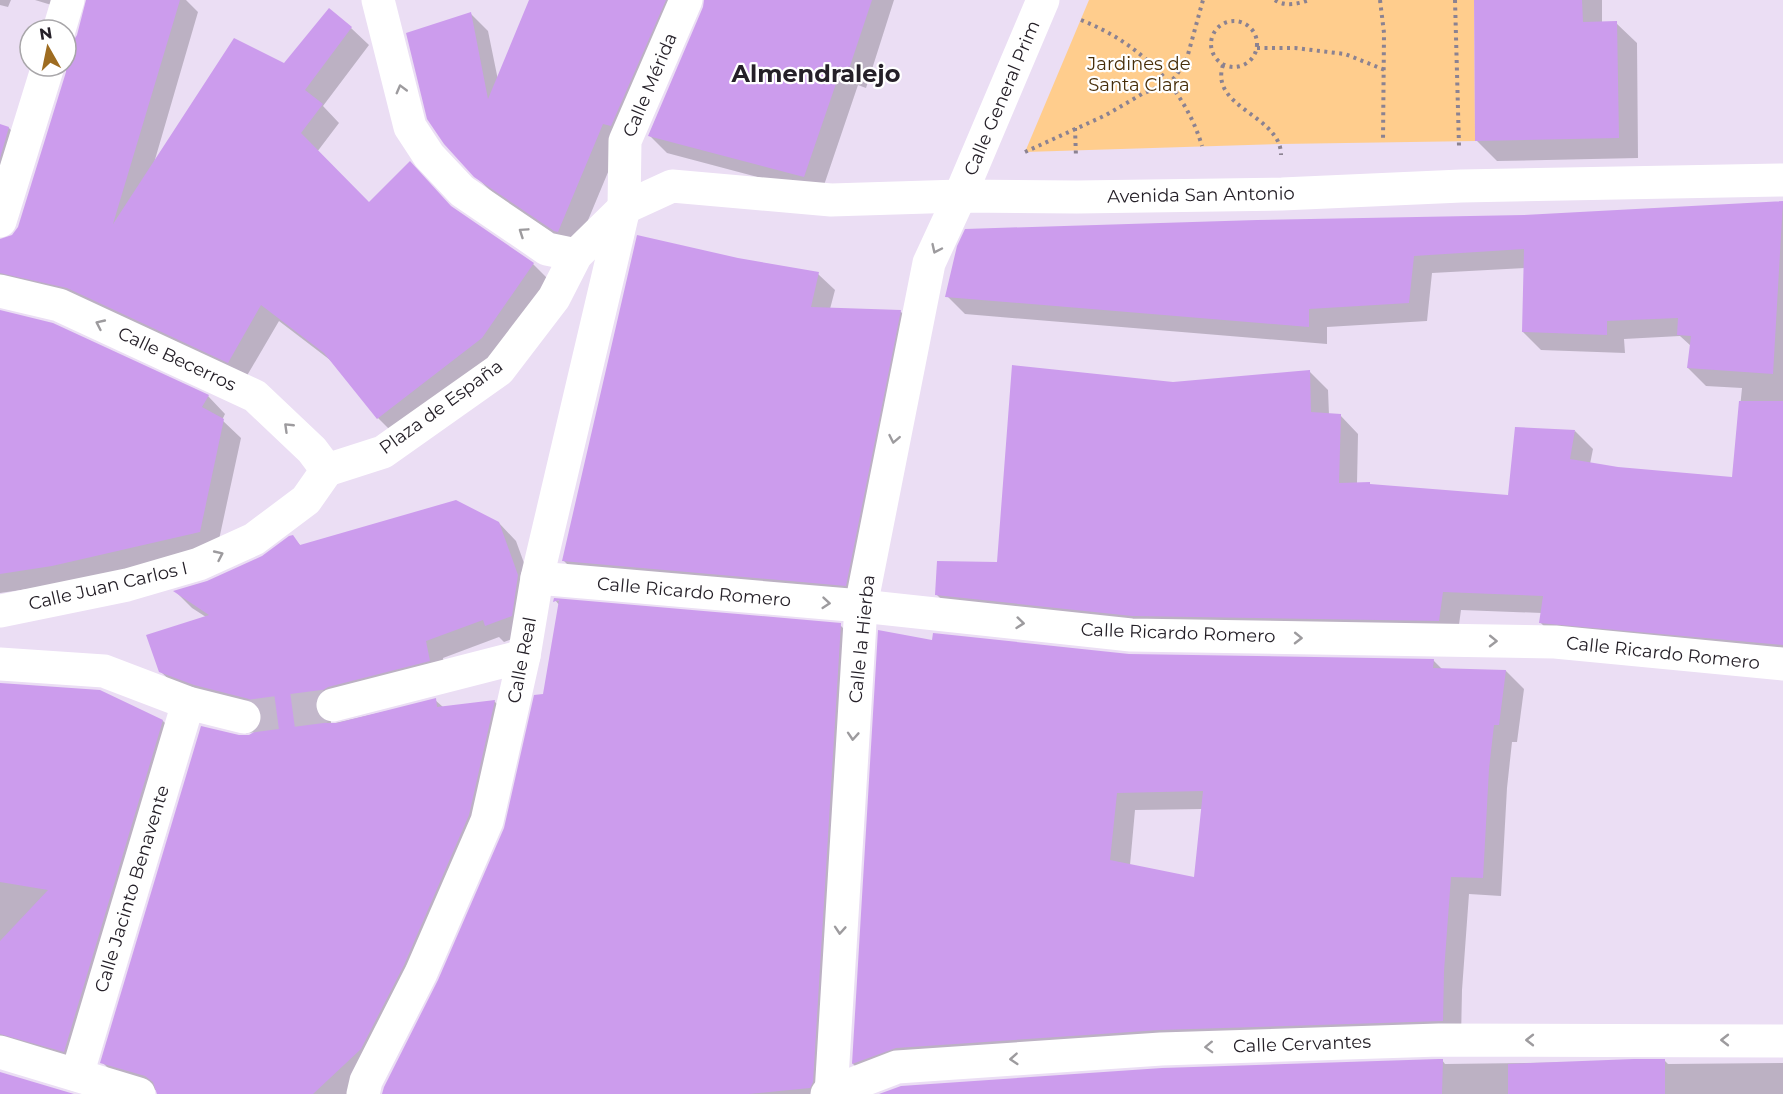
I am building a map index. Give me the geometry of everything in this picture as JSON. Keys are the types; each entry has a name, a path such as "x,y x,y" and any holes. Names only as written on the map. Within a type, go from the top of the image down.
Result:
{"street":[{"path":"63,18 68,0"},
{"path":"378,0 411,127 429,156 462,191 547,249 576,255"},
{"name":"Calle Mérida","path":"624,208 625,141 686,0"},
{"name":"Calle General Prim","path":"960,196 1043,0"},
{"path":"0,221 44,78"},
{"name":"Avenida San Antonio","path":"624,208 672,186 831,200 960,196 1282,194 1461,186 1783,180"},
{"name":"Calle la Hierba","path":"829,1094 861,606 929,263 960,196"},
{"name":"Plaza de España","path":"327,470 383,452 499,370 555,298 576,255 624,208"},
{"name":"Calle Real","path":"363,1094 366,1081 421,973 487,822 524,656 537,578 624,208"},
{"name":"Calle Becerros","path":"0,291 59,305 255,396 312,450 327,470"},
{"name":"Calle Juan Carlos I","path":"0,611 127,585 199,564 254,538 306,500 327,470"},
{"name":"Calle Ricardo Romero","path":"537,578 861,606 1131,635 1555,642 1783,664"},
{"path":"333,705 524,656"},
{"path":"0,664 104,671 188,703 244,717"},
{"name":"Calle Jacinto Benavente","path":"77,1075 188,703"},
{"name":"Calle Cervantes","path":"829,1094 897,1067 1161,1049 1439,1040 1783,1041"},
{"path":"0,1052 139,1094"}],"path":[{"path":"1025,152 1106,115 1142,94 1170,82 1187,58 1203,0"},
{"path":"1275,0 1279,3 1297,4 1309,0"},
{"path":"1380,0 1384,33 1383,142"},
{"path":"1455,0 1461,186"},
{"path":"1082,20 1103,28 1136,51 1170,82 1184,102 1196,126 1202,146"},
{"path":"1233,20 1243,22 1252,28 1257,37 1257,48 1253,57 1240,67 1231,68 1223,65 1212,53 1211,36 1215,29 1223,23 1233,20"},
{"path":"1257,48 1294,48 1345,54 1384,70"},
{"path":"1223,65 1220,74 1223,89 1237,104 1266,124 1281,144 1282,194"}],"green space":[{"name":"Jardines de Santa Clara","path":"1089,0 1474,0 1475,141 1025,152"}],"building":[{"path":"86,0 180,0 113,224 234,38 284,63 329,8 352,27 305,90 323,104 301,133 369,202 410,161 451,206 534,263 482,338 377,419 324,353 261,305 228,363 67,288 0,273 0,239 12,235 18,227 64,78 78,78 78,31"},
{"path":"529,0 666,0 611,126 603,124 558,232 474,177 444,144 427,119 406,33 471,12 488,99"},
{"path":"704,0 872,0 848,72 841,69 804,177 648,136"},
{"path":"1474,0 1582,0 1583,22 1617,21 1619,138 1475,141"},
{"path":"0,124 9,127 0,158"},
{"path":"1783,201 1773,374 1687,368 1691,336 1677,335 1678,318 1607,321 1607,335 1522,332 1524,249 1414,256 1409,303 1309,309 1309,327 945,297 957,246 965,229 1524,215"},
{"path":"637,235 738,258 819,272 811,307 901,310 846,586 562,561"},
{"path":"0,310 53,323 209,395 202,407 224,419 200,532 52,566 0,574"},
{"path":"1012,365 1173,382 1310,370 1311,412 1341,414 1339,483 1370,482 1370,484 1508,495 1515,427 1575,430 1570,459 1618,467 1732,477 1739,401 1783,401 1783,645 1539,623 1543,596 1443,592 1439,621 1132,616 935,595 937,561 997,562"},
{"path":"456,500 499,522 518,575 512,616 485,626 483,620 426,641 430,661 328,687 320,692 315,701 315,710 319,718 327,723 337,723 436,698 437,707 495,700 469,815 404,965 361,1049 313,1094 157,1094 153,1082 145,1076 100,1063 201,726 239,735 249,735 257,730 262,721 262,711 249,699 194,685 159,672 146,635 209,615 173,591 207,581 262,556 289,536 293,535 300,545"},
{"path":"554,598 841,623 813,1082 810,1088 749,1094 382,1094 438,980 504,828 534,695 543,694 559,600 553,602"},
{"path":"878,630 932,640 933,633 1129,654 1434,659 1433,668 1506,670 1499,725 1494,725 1489,769 1483,878 1451,877 1443,1021 1160,1030 896,1048 852,1064","holes":["1203,791 1194,877 1110,860 1117,793"]},
{"path":"0,683 100,690 163,720 64,1052 0,1034 0,941 48,890 0,882"},
{"path":"1443,1059 1442,1094 879,1094 901,1086 1162,1068"},
{"path":"1665,1059 1665,1094 1508,1094 1508,1064"},
{"path":"0,1072 74,1094 0,1094"}],"tunnel":[{"path":"244,717 333,705"}],"district":[{"name":"Almendralejo","path":"816,74"}]}
